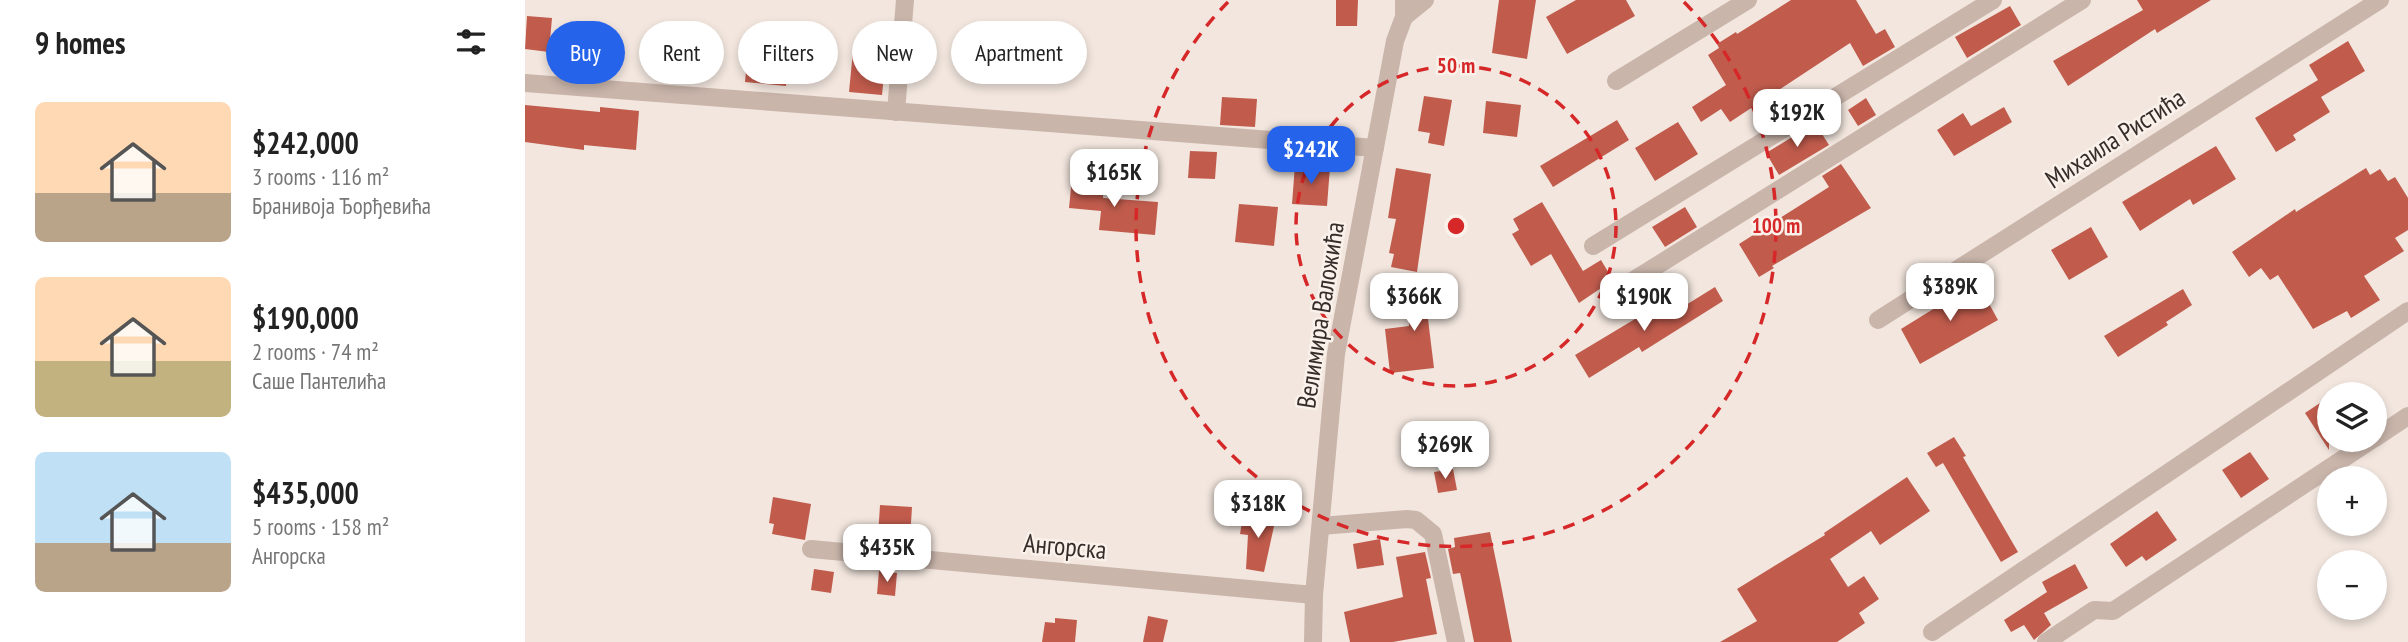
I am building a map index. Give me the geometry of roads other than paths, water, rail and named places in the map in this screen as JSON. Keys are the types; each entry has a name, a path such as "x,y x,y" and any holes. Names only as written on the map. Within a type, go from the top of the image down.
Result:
{"street":[{"path":"896,112 905,0"},
{"path":"1404,8 1425,0"},
{"path":"1616,80 1748,0"},
{"path":"1593,246 1993,0"},
{"path":"1618,290 2082,0"},
{"name":"Михаила Ристића","path":"1878,320 2379,0"},
{"name":"Велимира Валожића","path":"1313,642 1314,595 1336,354 1395,41 1404,8"},
{"path":"525,83 1374,148"},
{"path":"1932,632 2408,311"},
{"path":"2387,430 2408,416"},
{"path":"2046,642 2094,610 2113,611 2354,452"},
{"path":"1321,526 1407,519 1425,526 1433,534 1456,642"},
{"name":"Ангорска","path":"811,549 1314,595"}]}
